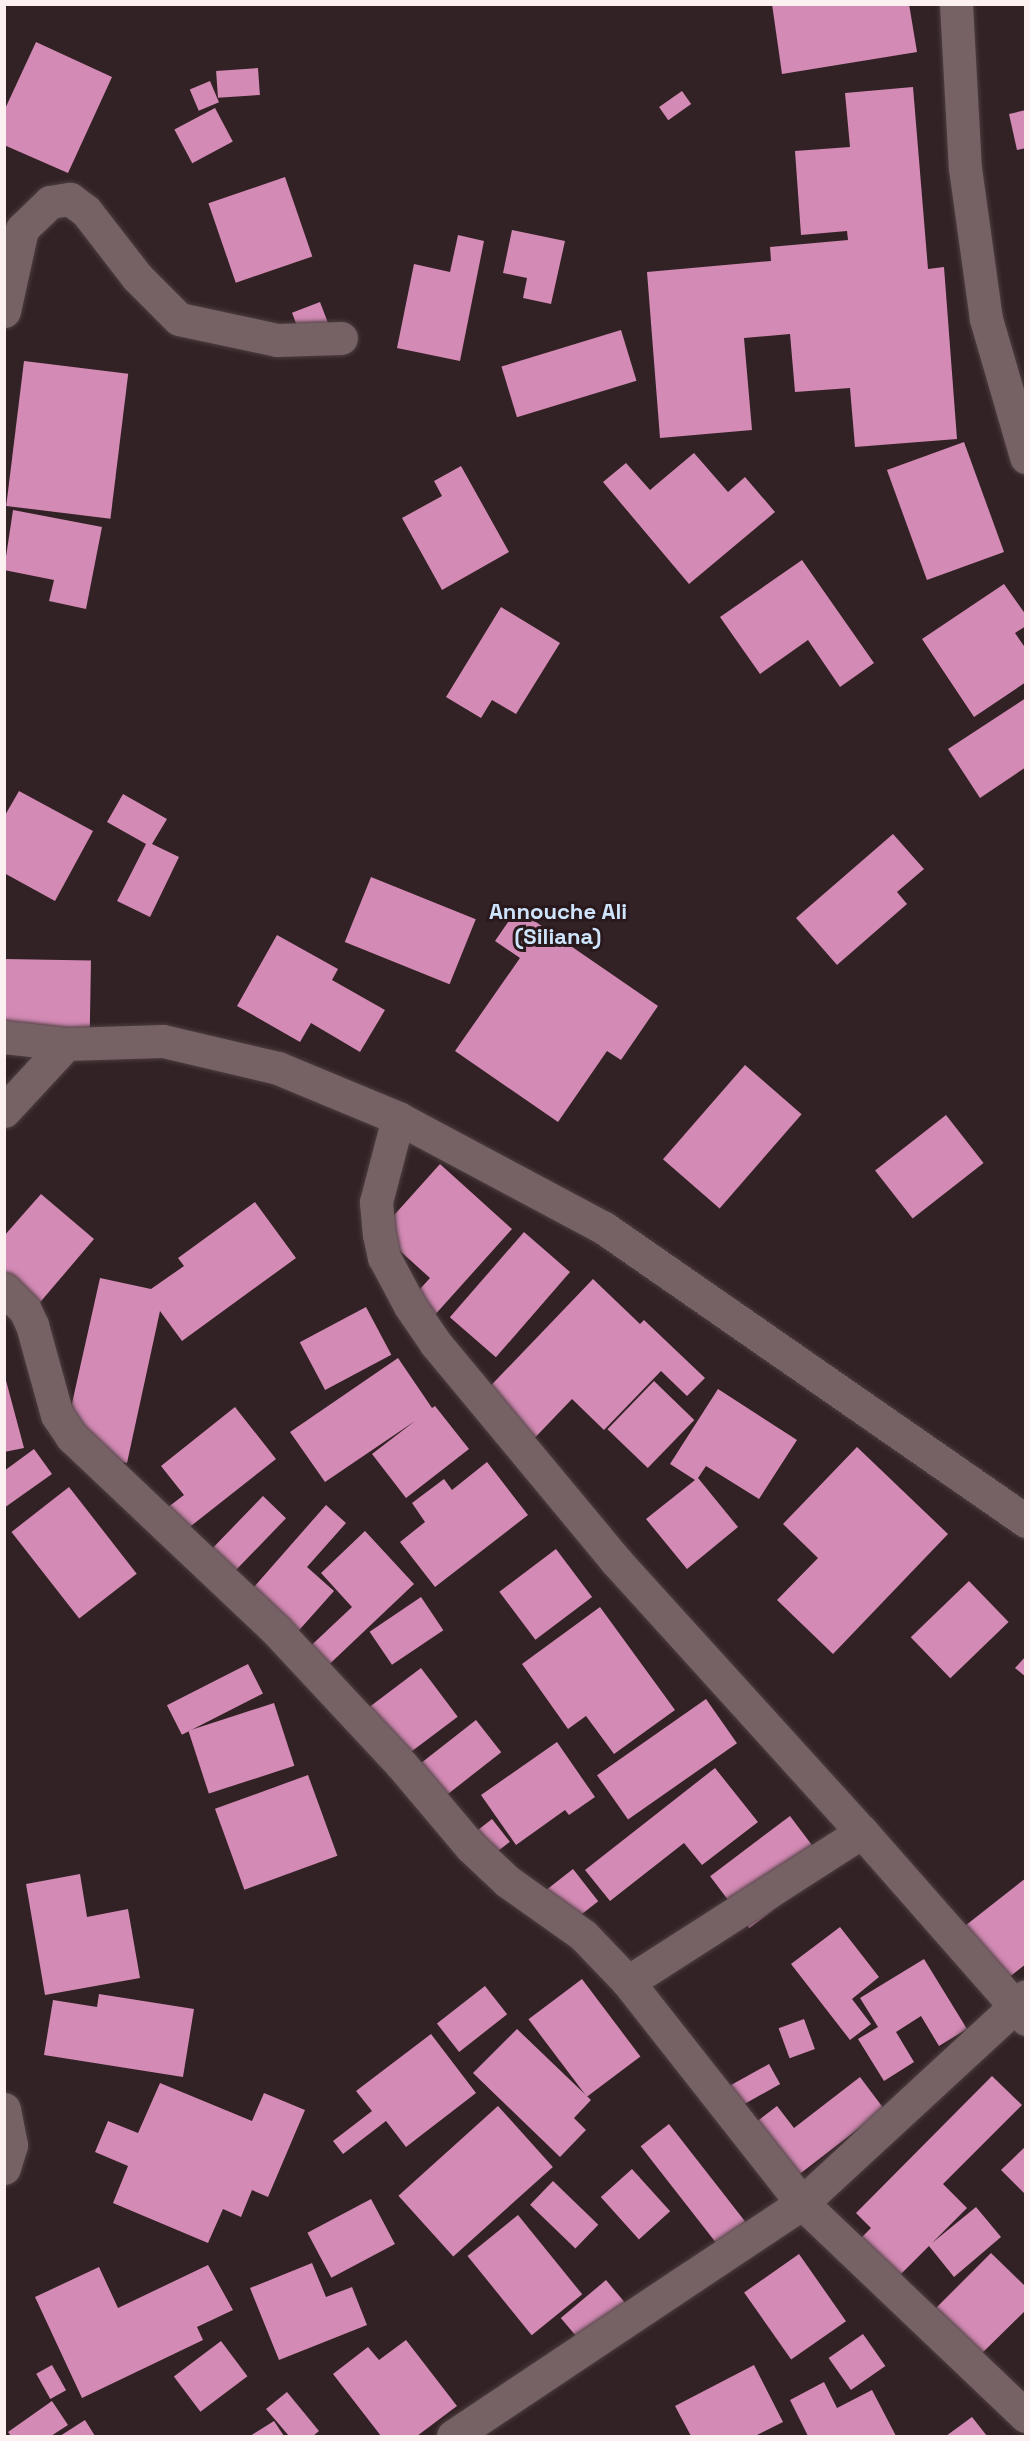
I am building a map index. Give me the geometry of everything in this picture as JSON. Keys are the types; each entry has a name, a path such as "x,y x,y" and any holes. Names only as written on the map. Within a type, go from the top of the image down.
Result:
{"street":[{"path":"956,4 964,168 985,307 1026,457"},
{"path":"4,311 22,229 50,202 70,199 86,211 136,278 179,319 277,340 341,338"},
{"path":"4,1037 66,1044 163,1041 278,1068 398,1118 604,1228 1026,1521"},
{"path":"4,1111 66,1044"},
{"path":"398,1118 376,1202 384,1257 410,1306 436,1344 616,1561 1022,2007 802,2203 453,2436"},
{"path":"4,1289 25,1310 32,1325 57,1414 72,1437 276,1630 401,1764 471,1847 507,1881 583,1935 628,1982 802,2203 1026,2416"},
{"path":"628,1982 862,1832"},
{"path":"4,2109 11,2145 4,2168"}],"building":[{"path":"772,4 909,4 917,52 782,74"},
{"path":"36,42 112,77 68,173 4,145 4,111"},
{"path":"258,68 260,95 218,98 216,71"},
{"path":"210,81 219,102 199,111 190,90"},
{"path":"913,87 928,269 944,267 957,439 855,447 850,388 795,392 790,334 744,338 752,430 660,438 647,272 771,261 770,247 848,240 847,231 801,235 795,151 850,147 845,93"},
{"path":"682,91 691,104 668,120 659,107"},
{"path":"215,108 233,142 192,163 174,130"},
{"path":"1026,110 1026,148 1017,150 1009,114"},
{"path":"285,177 312,256 236,283 208,203"},
{"path":"512,230 565,241 551,304 523,298 527,278 503,273"},
{"path":"458,235 484,241 460,361 397,348 414,264 450,272"},
{"path":"320,302 330,328 302,339 292,313"},
{"path":"621,330 636,381 517,417 501,367"},
{"path":"24,361 128,374 110,519 6,506"},
{"path":"964,442 1004,552 927,580 887,470"},
{"path":"694,453 728,492 745,477 775,512 689,584 603,482 626,463 650,490"},
{"path":"461,466 509,552 442,590 402,518 442,496 434,481"},
{"path":"13,510 102,527 86,609 49,601 54,580 4,570"},
{"path":"802,560 874,663 840,687 808,640 760,674 720,617"},
{"path":"1004,584 1026,615 1026,626 1015,633 1026,649 1026,682 974,717 922,639"},
{"path":"501,607 560,643 516,714 492,700 481,718 446,697"},
{"path":"1026,698 1026,767 980,798 948,749"},
{"path":"19,791 93,831 55,901 4,873 4,817"},
{"path":"123,794 167,819 152,844 179,857 150,917 117,901 146,844 107,822"},
{"path":"893,834 924,869 897,892 907,904 837,965 796,918"},
{"path":"371,877 476,919 450,984 345,942"},
{"path":"517,909 658,1006 621,1060 607,1051 558,1122 455,1051 520,958 495,941"},
{"path":"277,935 338,969 332,980 385,1010 360,1052 311,1023 300,1042 237,1006"},
{"path":"5,959 91,961 89,1047 4,1046"},
{"path":"745,1065 802,1114 720,1209 663,1159"},
{"path":"946,1115 984,1163 913,1218 875,1170"},
{"path":"440,1164 512,1229 433,1317 412,1298 430,1278 379,1232"},
{"path":"41,1194 94,1239 25,1320 4,1303 4,1236"},
{"path":"255,1202 296,1258 182,1341 160,1311 127,1463 62,1448 100,1278 151,1289 184,1266 178,1258"},
{"path":"524,1232 570,1272 496,1357 450,1317"},
{"path":"593,1279 640,1324 644,1320 705,1378 687,1396 661,1371 604,1430 572,1399 525,1448 476,1401"},
{"path":"366,1307 391,1355 325,1390 300,1342"},
{"path":"398,1358 432,1408 435,1406 469,1449 406,1498 372,1454 415,1421 325,1482 290,1432"},
{"path":"4,1373 24,1448 4,1452"},
{"path":"654,1381 694,1420 648,1468 607,1429"},
{"path":"718,1389 797,1440 759,1499 706,1466 698,1478 738,1527 687,1569 646,1519 695,1480 670,1464"},
{"path":"235,1407 276,1459 177,1537 159,1514 184,1495 161,1466"},
{"path":"857,1447 948,1534 833,1654 777,1600 818,1558 783,1524"},
{"path":"34,1449 52,1474 4,1508 4,1471"},
{"path":"487,1462 528,1515 435,1587 400,1542 425,1522 412,1503 444,1479 452,1490"},
{"path":"69,1487 137,1574 79,1619 11,1532"},
{"path":"263,1496 286,1518 224,1582 201,1560"},
{"path":"326,1505 346,1523 307,1567 334,1591 293,1637 246,1596"},
{"path":"365,1531 414,1584 318,1675 300,1656 352,1607 321,1573"},
{"path":"556,1549 592,1597 535,1640 499,1592"},
{"path":"969,1581 1009,1622 950,1678 911,1637"},
{"path":"421,1597 443,1630 392,1665 370,1632"},
{"path":"600,1607 675,1710 614,1754 586,1716 568,1729 522,1664"},
{"path":"1026,1656 1026,1677 1015,1668"},
{"path":"248,1664 263,1693 182,1735 167,1705"},
{"path":"421,1668 458,1717 402,1759 365,1710"},
{"path":"706,1699 737,1743 628,1820 597,1775"},
{"path":"274,1703 294,1766 209,1794 188,1731"},
{"path":"476,1720 501,1752 439,1801 414,1769"},
{"path":"557,1742 595,1797 569,1815 565,1810 516,1845 481,1795"},
{"path":"715,1768 758,1822 702,1865 684,1843 610,1901 585,1870"},
{"path":"308,1775 337,1856 244,1890 215,1809"},
{"path":"790,1816 829,1868 749,1928 710,1876"},
{"path":"492,1819 510,1842 486,1860 468,1837"},
{"path":"573,1869 598,1901 556,1934 531,1902"},
{"path":"80,1874 87,1917 128,1909 140,1978 45,1995 26,1884"},
{"path":"1026,1878 1026,1964 1003,1982 961,1929"},
{"path":"840,1927 879,1977 852,1999 871,2024 850,2040 791,1964"},
{"path":"924,1959 967,2029 939,2046 921,2016 896,2032 914,2062 884,2081 858,2039 878,2027 860,1998"},
{"path":"582,1979 640,2056 587,2097 528,2019"},
{"path":"485,1986 507,2014 459,2052 437,2024"},
{"path":"99,1994 194,2009 183,2077 44,2055 53,2000 97,2007"},
{"path":"804,2019 815,2049 790,2058 779,2028"},
{"path":"517,2029 591,2100 574,2118 586,2130 560,2157 473,2073"},
{"path":"431,2034 476,2093 406,2147 386,2121 343,2154 333,2141 372,2111 356,2091"},
{"path":"769,2064 780,2084 740,2106 729,2086"},
{"path":"992,2076 1022,2105 943,2184 967,2208 932,2243 976,2207 1001,2237 954,2277 929,2246 882,2293 844,2255 871,2228 856,2213"},
{"path":"860,2077 884,2109 788,2183 747,2129 777,2106 794,2128"},
{"path":"160,2083 252,2121 264,2093 305,2110 268,2197 252,2190 241,2217 223,2209 208,2243 113,2203 128,2166 95,2152 108,2121 138,2133"},
{"path":"498,2106 553,2167 453,2257 398,2196"},
{"path":"669,2124 745,2222 717,2244 641,2146"},
{"path":"1026,2146 1026,2195 1001,2170"},
{"path":"632,2169 670,2211 639,2239 601,2197"},
{"path":"553,2181 598,2225 575,2249 530,2205"},
{"path":"371,2199 395,2244 331,2278 307,2233"},
{"path":"518,2215 582,2294 532,2335 467,2256"},
{"path":"991,2253 1026,2287 1026,2310 975,2360 930,2314"},
{"path":"799,2254 846,2321 791,2360 744,2292"},
{"path":"312,2263 326,2297 352,2287 367,2325 279,2360 250,2288"},
{"path":"208,2265 233,2310 197,2327 203,2340 82,2398 35,2297 99,2267 118,2308"},
{"path":"606,2280 631,2310 586,2348 561,2318"},
{"path":"863,2334 885,2366 851,2390 829,2358"},
{"path":"406,2340 457,2406 417,2436 381,2436 333,2374 368,2347 379,2360"},
{"path":"221,2341 247,2376 200,2412 174,2377"},
{"path":"52,2365 66,2390 50,2399 36,2374"},
{"path":"754,2365 783,2422 755,2436 691,2436 675,2406"},
{"path":"824,2382 837,2408 872,2390 896,2436 808,2436 790,2400"},
{"path":"287,2392 319,2431 313,2436 289,2436 266,2409"},
{"path":"52,2401 68,2425 51,2436 11,2436 8,2432"},
{"path":"972,2417 987,2436 946,2436"},
{"path":"85,2420 95,2436 60,2436"},
{"path":"274,2421 284,2436 250,2436"}],"district":[{"name":"Annouche Ali (Siliana)","path":"558,924"}]}
